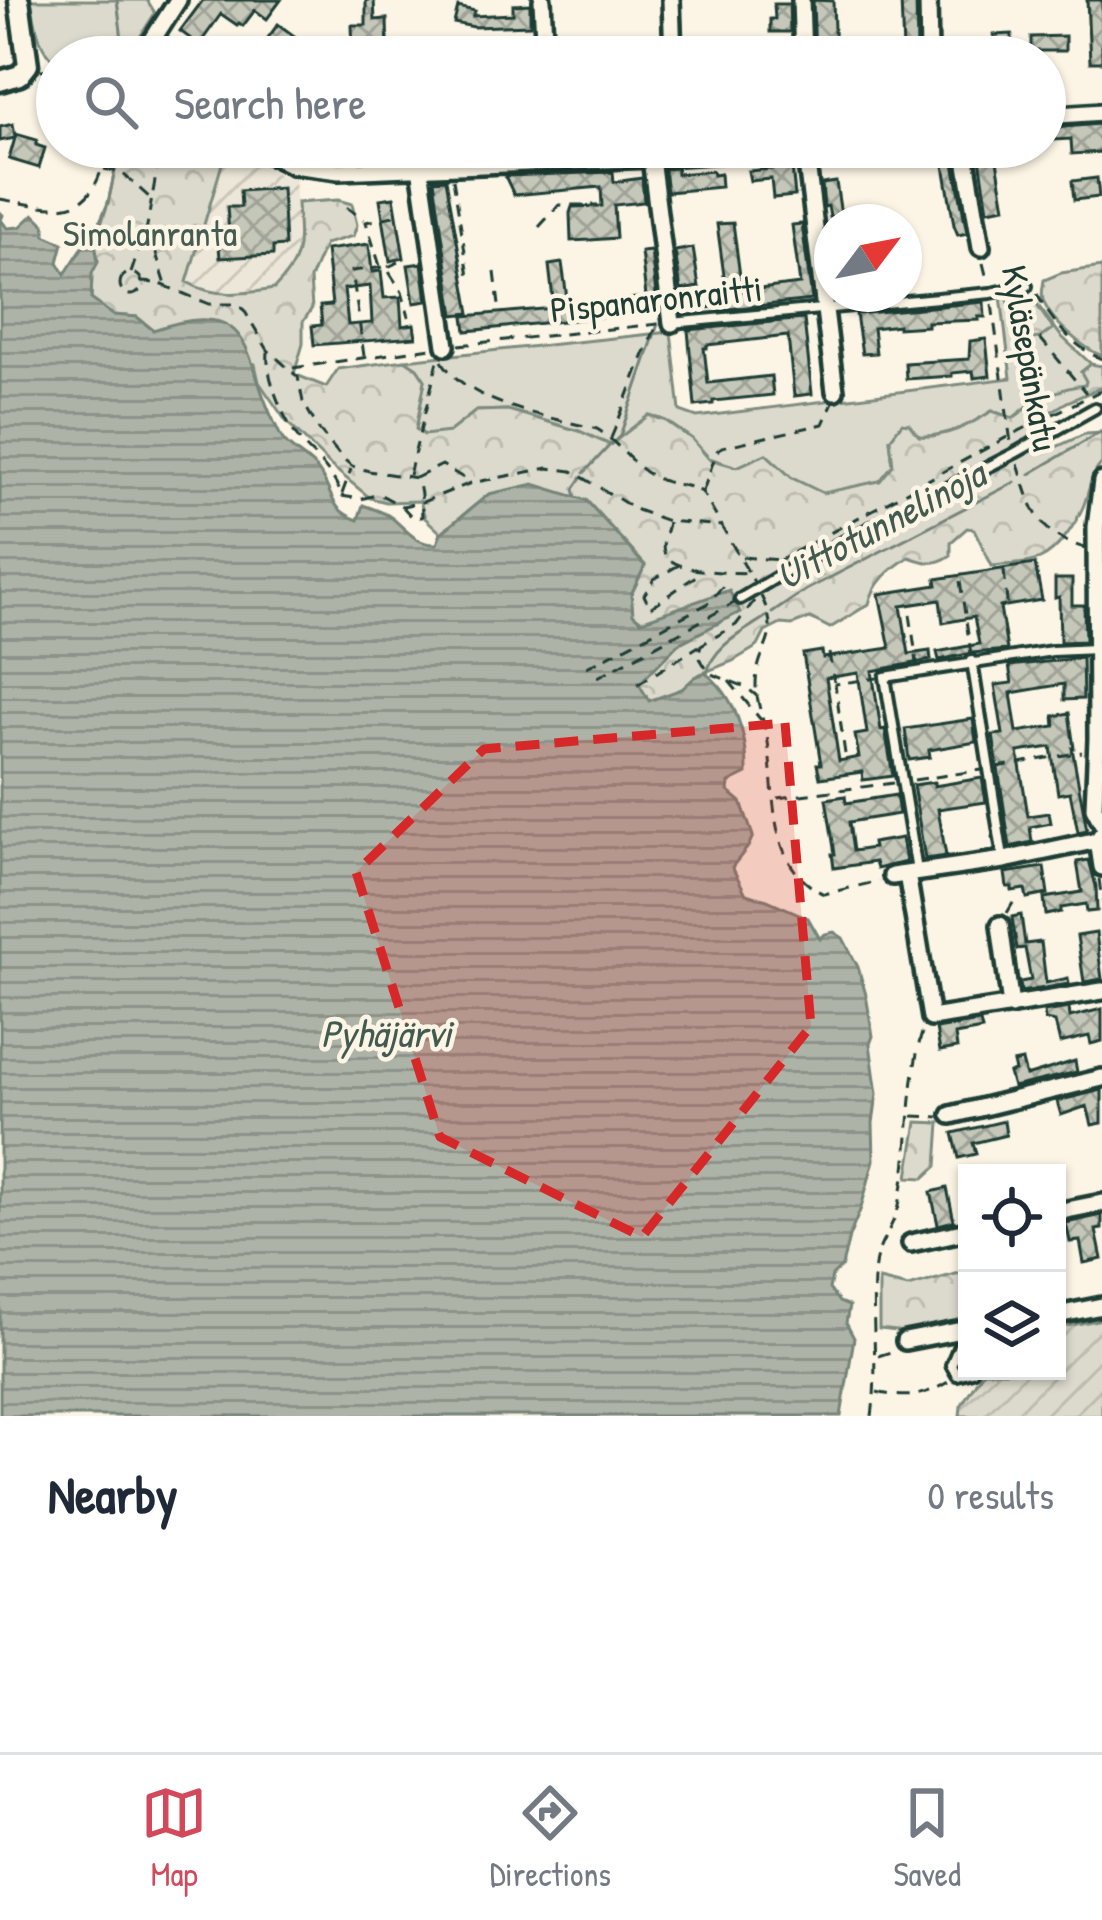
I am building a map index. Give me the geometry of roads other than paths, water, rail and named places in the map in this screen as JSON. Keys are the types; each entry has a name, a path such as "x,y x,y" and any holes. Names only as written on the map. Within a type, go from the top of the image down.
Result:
{"street":[{"path":"0,81 20,75 28,65 19,0"},
{"path":"155,36 178,0"},
{"path":"542,0 543,36"},
{"path":"671,0 672,36"},
{"path":"801,0 802,36"},
{"path":"928,0 929,36"},
{"path":"1066,115 1102,112"},
{"path":"307,168 400,168"},
{"path":"420,168 443,351"},
{"path":"426,168 448,172 470,168"},
{"path":"652,168 665,323"},
{"path":"809,168 814,206"},
{"name":"Kyläsepänkatu","path":"968,168 981,247"},
{"path":"826,312 835,391"},
{"path":"1102,481 1089,526 1096,649 1094,808 1101,832 1102,867"},
{"path":"1101,832 1004,860 906,874 931,1018 1102,991"},
{"path":"1000,925 1011,1006"},
{"path":"951,1115 1102,1078"},
{"path":"1066,1210 1102,1203"},
{"path":"910,1243 958,1233"},
{"path":"1066,1313 1102,1306"},
{"path":"905,1341 958,1331"}],"lane":[{"path":"445,168 448,172"},
{"name":"Pispanaronraitti","path":"922,299 1027,286"},
{"name":"Pispanaronraitti","path":"665,323 814,309"},
{"path":"740,599 1015,453 1097,404"},
{"path":"906,874 901,782 885,677 1052,651 1096,649"},
{"path":"972,662 1004,860"},
{"path":"958,1348 951,1365 958,1375"}],"water":[{"name":"Pyhäjärvi","path":"0,212 7,228 20,227 34,214 45,225 45,235 63,243 58,262 65,274 100,221 91,299 113,315 137,317 153,330 187,321 212,320 229,326 241,338 283,439 315,467 337,506 349,516 358,520 363,505 389,516 417,539 437,544 441,533 489,494 534,484 586,500 645,566 631,594 633,614 641,621 729,590 740,612 678,644 639,684 649,701 682,689 705,673 724,693 738,718 747,760 747,774 729,783 728,791 741,802 753,836 732,867 746,894 808,918 820,939 834,932 843,938 866,995 877,1094 874,1160 842,1266 832,1276 829,1289 849,1306 846,1323 854,1338 841,1416 0,1416"}],"waterway":[{"path":"117,0 122,36"},
{"path":"100,221 116,168"},
{"path":"616,440 658,324"},
{"name":"Uittotunnelinoja","path":"1030,474 1102,431"},
{"path":"584,473 612,443"},
{"path":"576,497 574,489 582,477"},
{"name":"Uittotunnelinoja","path":"772,613 806,590 1015,482"},
{"name":"Uittotunnelinoja","path":"707,674 722,647 767,616"}],"park label":[{"name":"Simolanranta","path":"150,232"}]}
